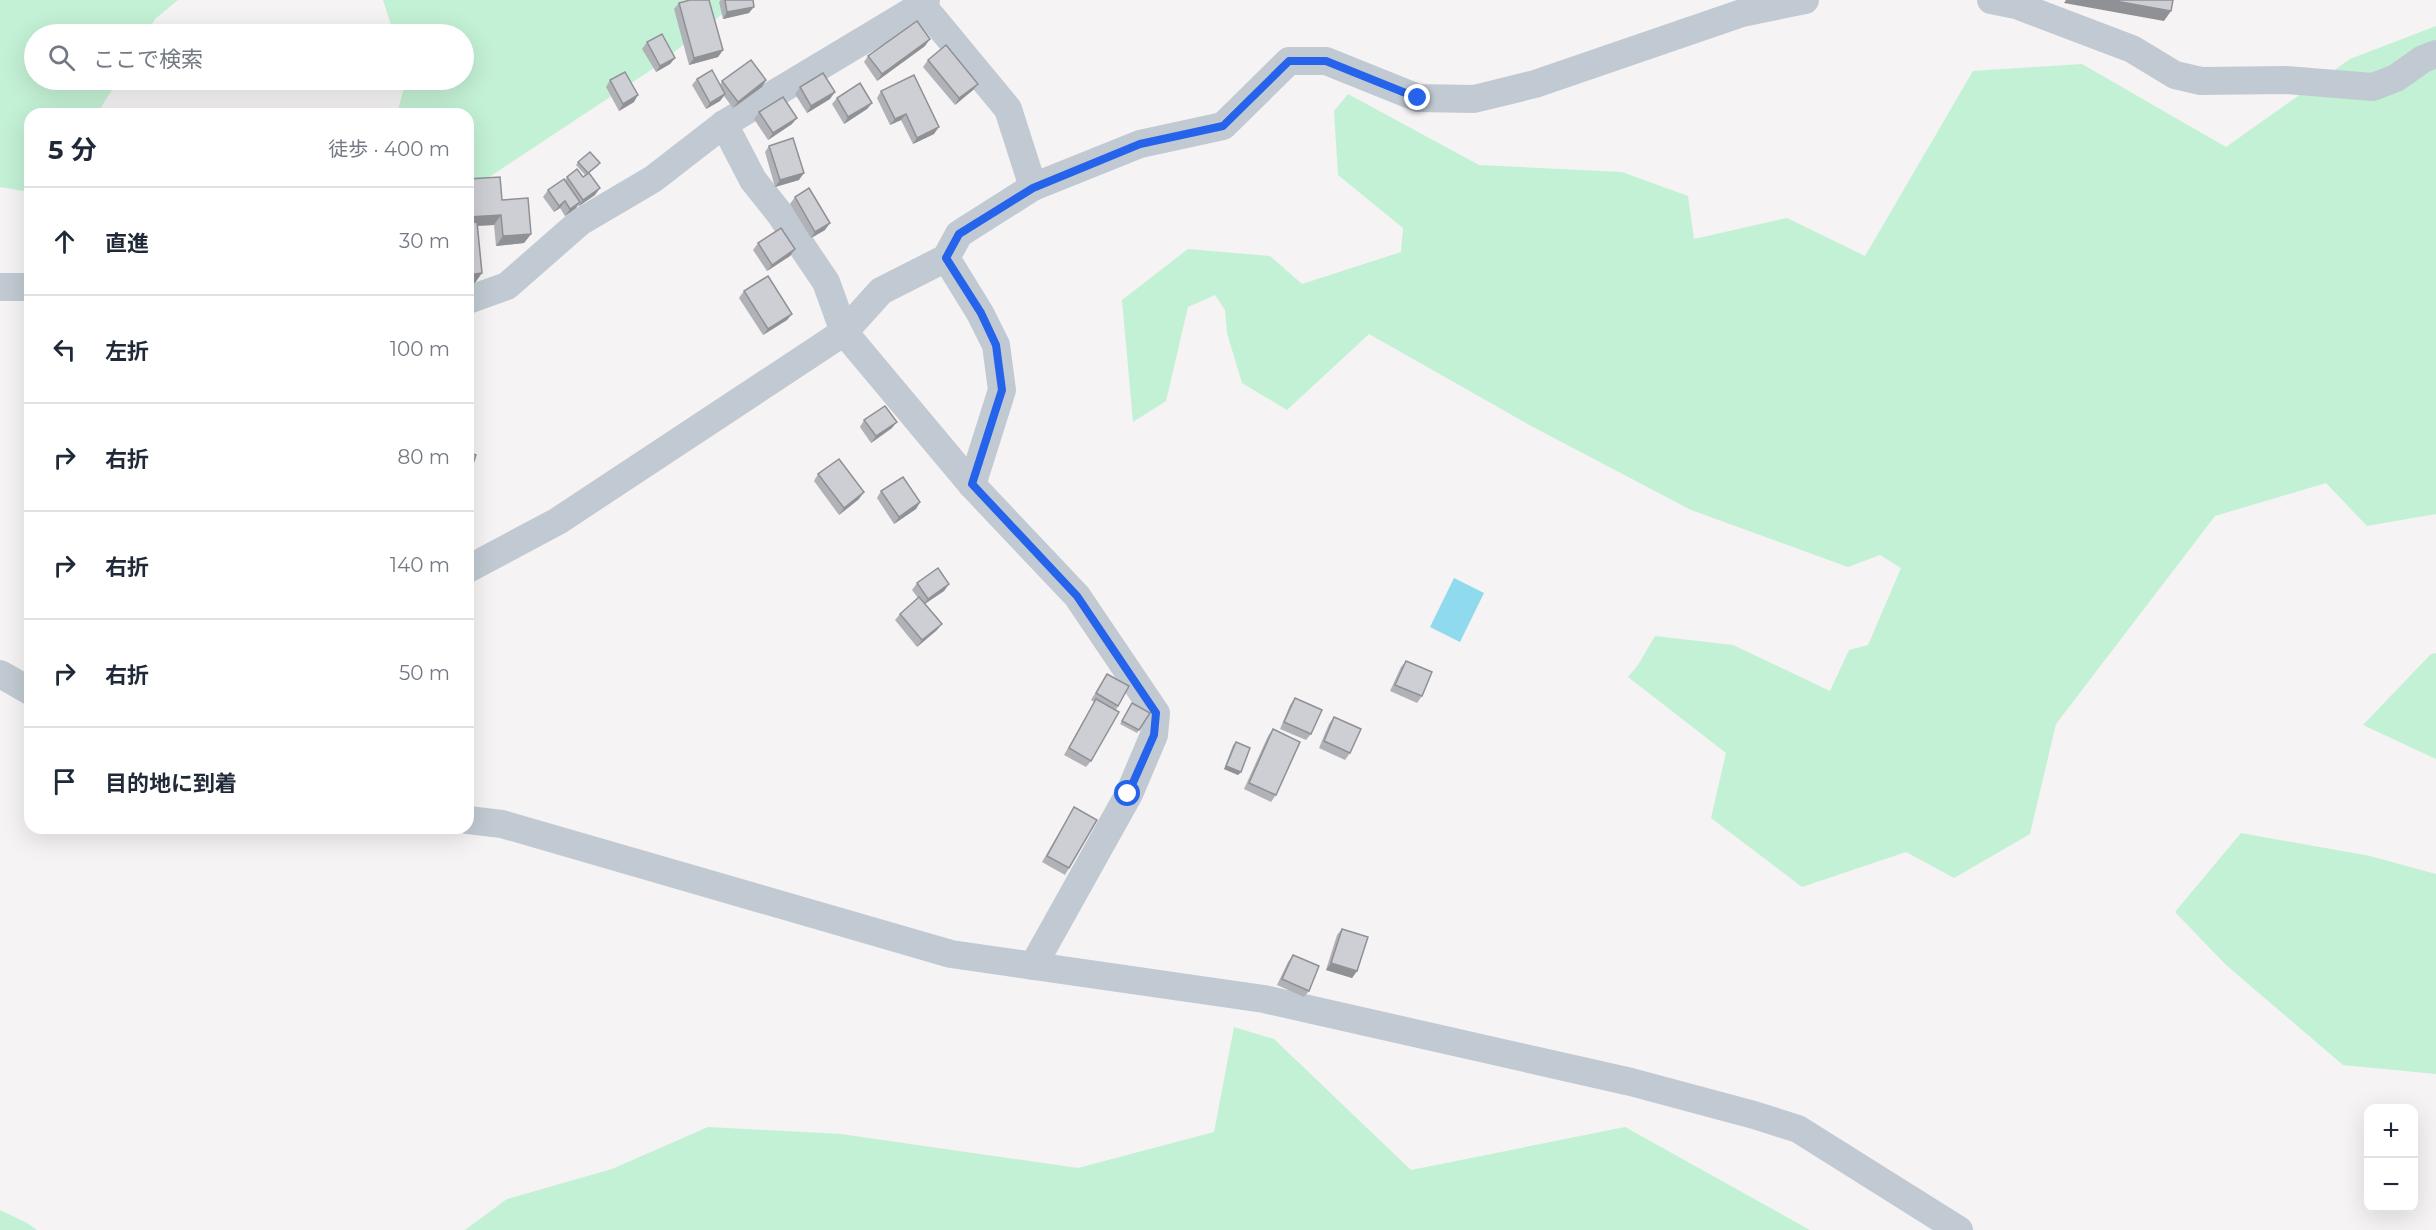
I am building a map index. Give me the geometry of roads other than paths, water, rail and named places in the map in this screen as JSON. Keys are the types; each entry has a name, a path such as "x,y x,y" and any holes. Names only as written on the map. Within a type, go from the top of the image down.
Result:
{"street":[{"path":"474,566 558,521 844,332 881,291 946,258 959,234 1033,188 1140,144 1223,126 1289,61 1326,61 1418,98 1474,99 1535,84 1742,13 1804,0"},
{"path":"1991,0 2016,4 2132,49 2175,75 2201,81 2286,80 2373,87 2396,78 2423,59 2436,54"},
{"path":"474,298 507,286 580,222 653,179 723,124 924,3 1008,109 1033,188"},
{"path":"723,124 753,180 780,214 826,282 844,332 972,484 1077,596 1156,713 1154,735 1128,794 1033,966"},
{"path":"946,258 981,313 996,345 1002,390 972,484"},
{"path":"0,287 24,287"},
{"path":"0,674 24,688"},
{"path":"474,821 502,824 951,954 1264,999 1631,1082 1754,1115 1798,1129 1959,1230"}],"water":[{"path":"1454,578 1484,593 1460,642 1430,627"}]}
